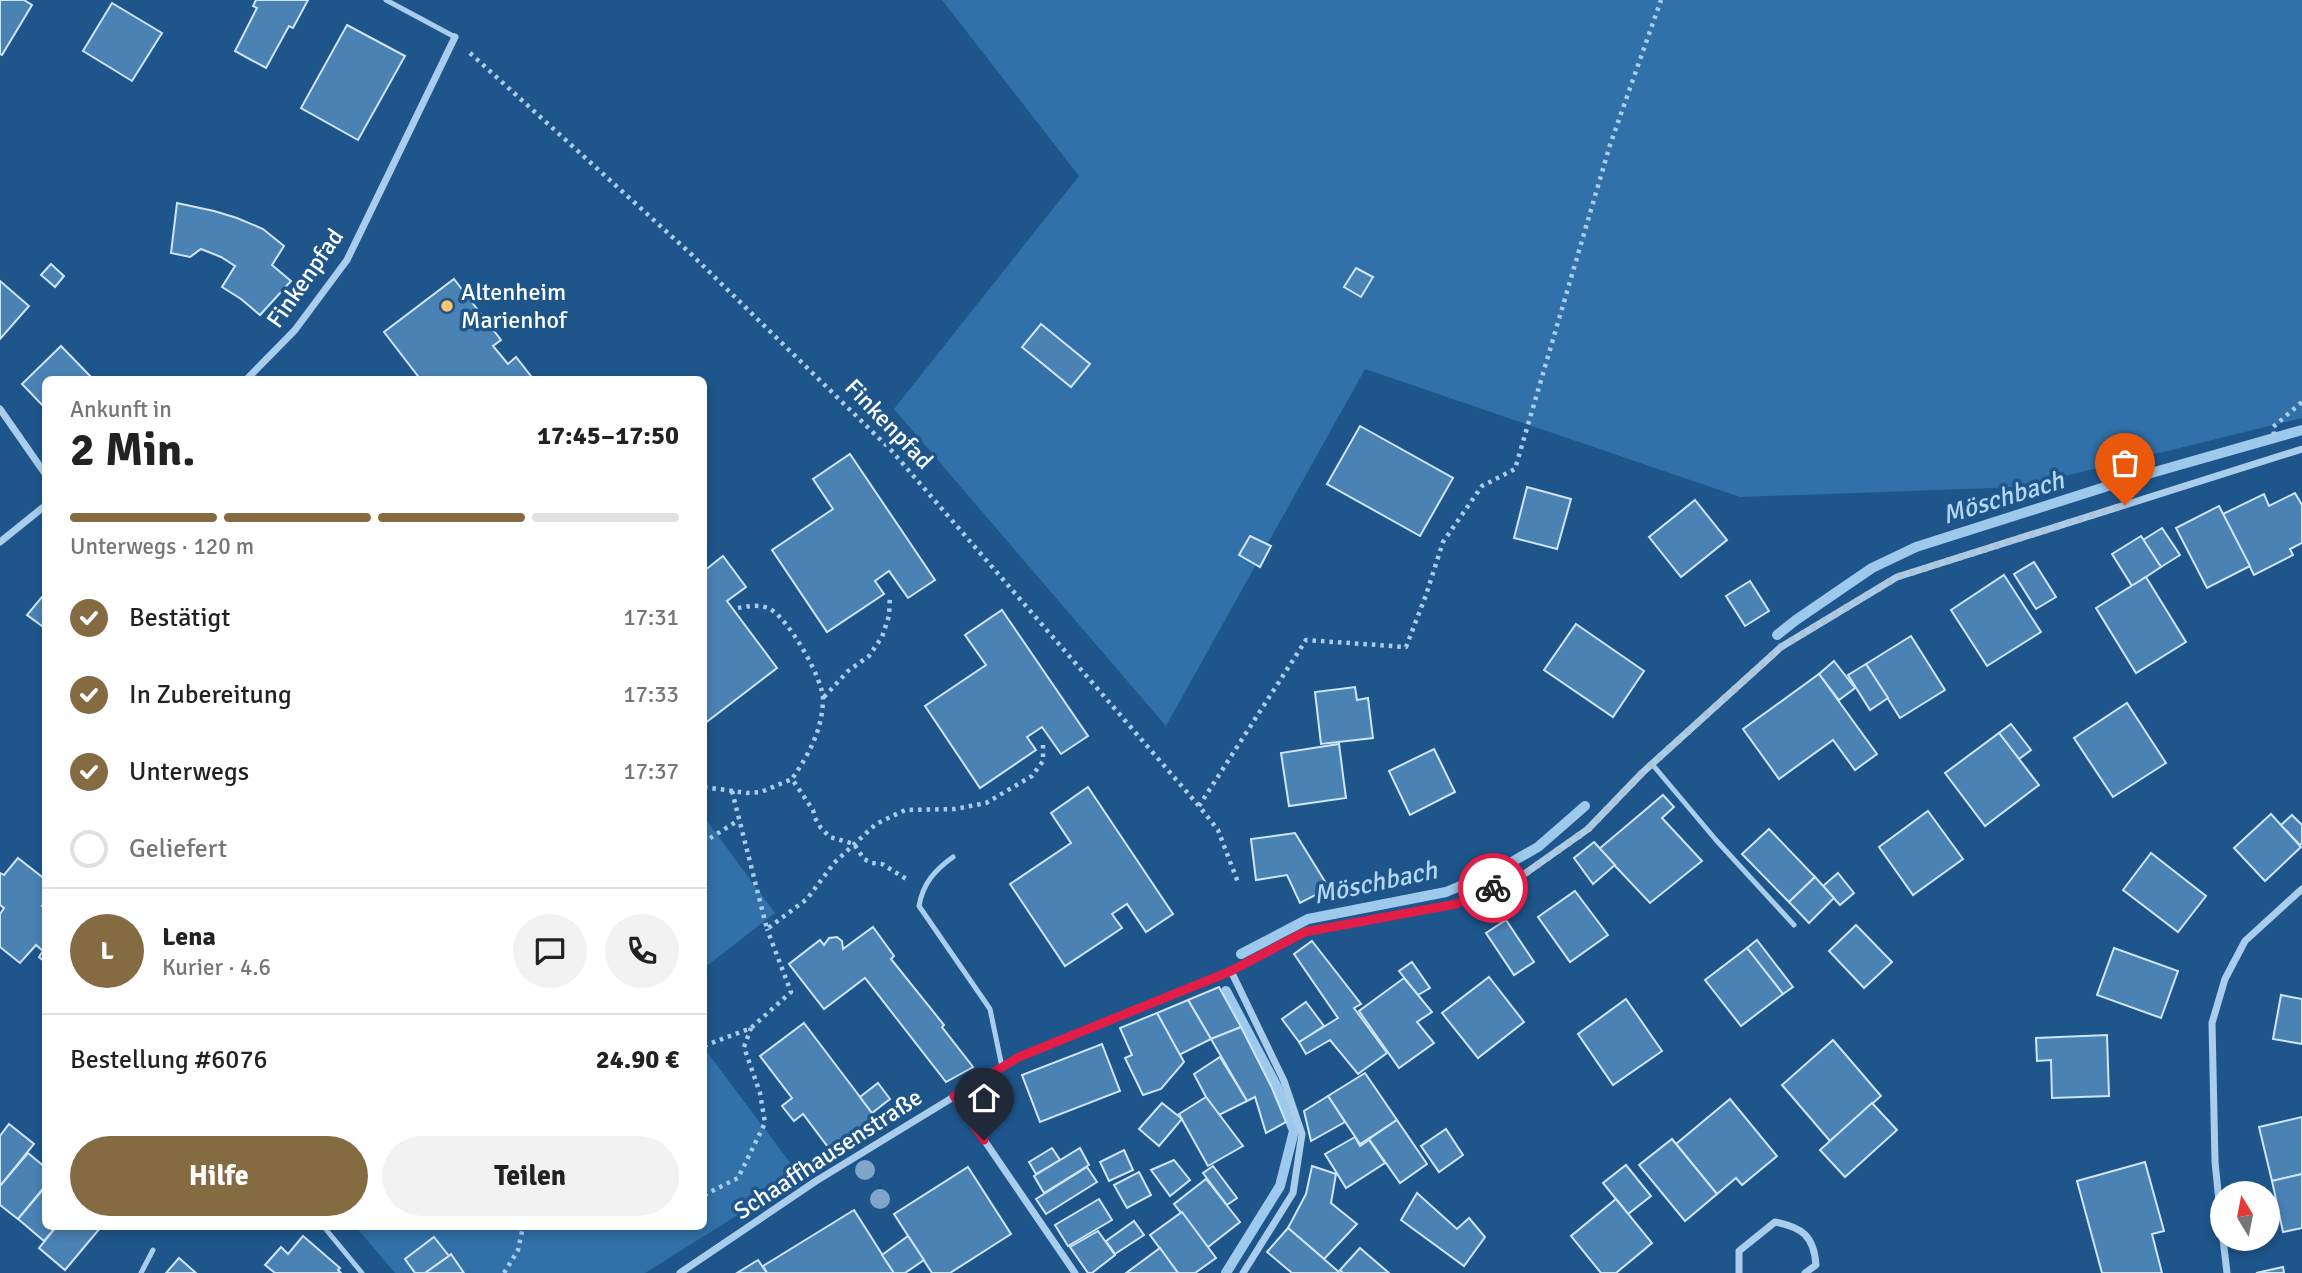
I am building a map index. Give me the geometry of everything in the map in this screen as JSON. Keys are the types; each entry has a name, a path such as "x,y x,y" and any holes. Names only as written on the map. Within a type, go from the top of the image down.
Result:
{"street":[{"name":"Finkenpfad","path":"250,376 295,330 347,260 455,37"},
{"path":"0,409 42,469"},
{"name":"Schaaffhausenstraße","path":"681,1273 816,1181 1019,1057 1231,971 1305,932 1456,904 1523,875 1588,829 1652,764 1781,647 1897,577 2302,449"},
{"path":"0,542 42,508"},
{"path":"2217,1181 2213,1023 2225,979 2245,941 2302,889"},
{"path":"1231,971 1284,1081 1302,1134 1293,1193 1243,1273"},
{"path":"954,1096 1075,1273"},
{"path":"1739,1273 1739,1251 1774,1222 1797,1226 1815,1248 1816,1265 1805,1273"},
{"path":"2224,1251 2227,1273"}],"lane":[{"path":"386,0 455,37"},
{"path":"1652,764 1716,840 1794,925"},
{"path":"953,857 935,870 921,893 919,906 990,1009 1002,1067"},
{"path":"326,1230 362,1273"},
{"path":"141,1273 153,1250"}],"path":[{"path":"1199,806 1306,640 1406,647 1443,542 1482,486 1515,469 1610,145 1661,0"},
{"name":"Finkenpfad","path":"455,37 690,253 891,450 1199,806 1218,830 1239,885"},
{"path":"2273,427 2302,401"},
{"path":"824,697 848,671 869,656 882,638 889,616 890,595"},
{"path":"707,787 761,792 792,779 818,735 824,697 811,663 772,610 766,607 738,608"},
{"path":"767,929 807,899 834,863 876,824 905,810 955,809 985,803 1032,776 1042,761 1044,742"},
{"path":"792,779 813,810 821,828 830,837 854,844 864,859 882,864 905,879 925,887"},
{"path":"707,1045 751,1028 791,992 767,929 733,791"},
{"path":"707,840 739,820"},
{"path":"707,1194 738,1178 765,1123 760,1093 744,1047 751,1028"},
{"path":"504,1273 518,1250 522,1230"}],"shaded area":[{"path":"942,0 2302,0 2302,418 2020,487 1740,497 1365,369 1166,726 894,409 1079,176"},
{"path":"707,821 775,913 707,966"},
{"path":"707,1052 800,1176 645,1273 395,1273 359,1230 707,1230"}],"building":[{"path":"0,0 24,0 32,5 2,55 0,54"},
{"path":"256,0 308,0 293,28 289,26 266,68 235,51 257,8 253,6"},
{"path":"112,3 162,33 132,81 83,51"},
{"path":"347,25 405,56 358,140 301,108"},
{"path":"177,203 237,218 263,229 284,246 272,265 291,281 260,315 222,287 235,266 201,249 190,257 171,253"},
{"path":"51,264 64,276 55,287 41,275"},
{"path":"1356,268 1373,277 1361,297 1344,287"},
{"name":"Altenheim Marienhof","path":"454,279 501,340 493,346 508,364 516,357 531,376 418,376 384,332"},
{"path":"0,281 29,306 0,339"},
{"path":"1041,324 1090,364 1071,387 1022,347"},
{"path":"61,346 90,376 42,376 42,405 22,384"},
{"path":"1360,426 1453,478 1420,536 1327,484"},
{"path":"850,454 935,580 908,598 889,571 875,581 884,594 827,632 772,550 833,509 813,479"},
{"path":"1527,487 1571,499 1557,549 1514,538"},
{"path":"2295,493 2302,505 2302,543 2290,549 2293,555 2254,575 2223,514 2264,494 2269,506"},
{"path":"1695,500 1727,540 1681,577 1649,537"},
{"path":"2219,506 2250,566 2207,588 2176,528"},
{"path":"2162,528 2180,555 2161,567 2143,540"},
{"path":"1250,536 1271,546 1260,567 1239,555"},
{"path":"2141,536 2161,567 2132,586 2112,554"},
{"path":"723,556 746,587 727,601 777,668 707,722 707,569"},
{"path":"2034,562 2056,597 2036,609 2014,574"},
{"path":"2004,575 2041,632 1987,666 1951,610"},
{"path":"2146,577 2186,642 2136,673 2096,608"},
{"path":"1750,581 1769,611 1745,626 1726,596"},
{"path":"42,597 42,626 27,615"},
{"path":"1002,610 1088,736 1061,754 1042,727 1027,737 1036,750 980,788 925,706 986,665 965,635"},
{"path":"1576,624 1644,671 1613,717 1544,670"},
{"path":"1911,636 1945,690 1900,718 1866,664"},
{"path":"1834,661 1855,688 1839,700 1819,674"},
{"path":"1866,664 1888,698 1870,710 1848,675"},
{"path":"1819,674 1877,754 1855,770 1833,740 1779,779 1743,729"},
{"path":"1355,687 1357,700 1368,698 1373,738 1321,744 1315,692"},
{"path":"2127,703 2166,763 2113,797 2074,738"},
{"path":"2011,724 2031,750 2019,759 1999,733"},
{"path":"1999,733 2039,785 1985,826 1945,773"},
{"path":"1339,744 1346,798 1289,806 1281,753"},
{"path":"1434,749 1455,792 1410,815 1389,771"},
{"path":"1088,787 1173,914 1146,932 1127,904 1112,914 1122,928 1065,966 1010,884 1071,843 1051,813"},
{"path":"1663,795 1674,807 1662,818 1702,861 1650,903 1599,849"},
{"path":"1928,811 1963,859 1913,895 1879,847"},
{"path":"2271,814 2301,847 2265,881 2234,848"},
{"path":"2292,815 2302,825 2300,845 2281,825"},
{"path":"1769,829 1815,877 1789,902 1742,854"},
{"path":"1295,833 1329,888 1300,903 1287,875 1256,880 1251,839"},
{"path":"1594,842 1615,865 1593,884 1574,858"},
{"path":"2151,853 2206,896 2178,932 2123,890"},
{"path":"18,858 42,877 42,950 36,945 20,963 0,947 0,914 4,908 0,905 0,873 4,875"},
{"path":"1838,873 1854,893 1840,905 1823,886"},
{"path":"1815,877 1834,898 1809,923 1789,902"},
{"path":"1575,891 1608,935 1570,962 1538,917"},
{"path":"1506,920 1534,962 1514,975 1486,933"},
{"path":"1856,925 1892,962 1864,988 1829,951"},
{"path":"873,927 894,956 891,959 944,1025 942,1027 973,1067 946,1082 865,978 824,1009 789,964 820,940 824,945 829,938 837,937 842,941 843,949"},
{"path":"1757,940 1793,987 1783,994 1747,948"},
{"path":"1312,941 1361,1004 1354,1008 1387,1053 1358,1074 1330,1040 1306,1054 1299,1042 1338,1018 1294,954"},
{"path":"1747,948 1783,994 1741,1026 1705,980"},
{"path":"2114,948 2178,971 2161,1018 2097,995"},
{"path":"1412,962 1430,988 1418,995 1399,971"},
{"path":"1489,977 1524,1022 1478,1058 1442,1013"},
{"path":"1404,978 1432,1012 1417,1022 1434,1043 1399,1068 1359,1011"},
{"path":"1219,987 1241,1027 1211,1039 1188,1000"},
{"path":"2281,995 2302,999 2302,1044 2273,1039"},
{"path":"1626,999 1662,1051 1613,1085 1578,1034"},
{"path":"1188,1000 1211,1039 1179,1055 1157,1013"},
{"path":"1306,1002 1324,1026 1299,1042 1282,1019"},
{"path":"1157,1013 1184,1062 1161,1089 1143,1095 1125,1058 1132,1055 1120,1028"},
{"path":"804,1023 879,1122 834,1155 803,1114 794,1121 782,1106 792,1098 760,1056"},
{"path":"1241,1027 1286,1122 1266,1133 1255,1097 1247,1101 1211,1039"},
{"path":"2107,1035 2109,1096 2052,1098 2051,1060 2037,1061 2036,1038"},
{"path":"1833,1040 1881,1096 1830,1141 1782,1085"},
{"path":"1102,1044 1120,1091 1040,1122 1022,1075"},
{"path":"1220,1057 1247,1101 1219,1115 1194,1074"},
{"path":"1365,1073 1397,1120 1360,1144 1328,1096"},
{"path":"878,1083 890,1099 872,1113 860,1097"},
{"path":"1328,1096 1345,1122 1311,1141 1304,1111"},
{"path":"1206,1097 1243,1146 1208,1166 1179,1114"},
{"path":"1730,1099 1777,1156 1742,1185 1736,1178 1717,1194 1676,1144"},
{"path":"1162,1103 1182,1119 1159,1146 1139,1129"},
{"path":"1872,1103 1897,1130 1845,1177 1820,1150"},
{"path":"2302,1117 2302,1174 2272,1181 2259,1127"},
{"path":"1397,1120 1427,1164 1400,1183 1369,1139"},
{"path":"9,1124 34,1144 0,1186 0,1136"},
{"path":"1446,1129 1463,1155 1439,1172 1421,1146"},
{"path":"1355,1137 1360,1146 1369,1140 1385,1163 1346,1188 1325,1154"},
{"path":"1672,1139 1717,1194 1685,1221 1639,1165"},
{"path":"1052,1148 1060,1160 1036,1174 1029,1162"},
{"path":"1080,1148 1089,1165 1044,1193 1034,1176"},
{"path":"1124,1150 1133,1170 1109,1181 1100,1162"},
{"path":"28,1153 42,1165 42,1190 18,1219 0,1205 0,1186"},
{"path":"1174,1160 1190,1180 1170,1196 1151,1170"},
{"path":"2145,1162 2164,1231 2152,1234 2162,1273 2102,1273 2077,1181"},
{"path":"1626,1165 1651,1196 1628,1214 1603,1183"},
{"path":"1213,1166 1237,1198 1227,1205 1203,1173"},
{"path":"1312,1166 1336,1174 1331,1203 1357,1224 1324,1259 1288,1228 1306,1194"},
{"path":"968,1167 1011,1234 950,1273 932,1273 894,1214"},
{"path":"1087,1167 1097,1182 1046,1214 1036,1199"},
{"path":"1139,1172 1151,1195 1127,1208 1114,1185"},
{"path":"2302,1174 2302,1228 2283,1232 2280,1218 2280,1181 2272,1181"},
{"path":"1206,1179 1240,1222 1208,1247 1174,1204"},
{"path":"42,1191 42,1230 53,1230 44,1241 18,1219"},
{"path":"1417,1193 1457,1229 1469,1218 1485,1237 1464,1266 1401,1220"},
{"path":"1099,1199 1112,1220 1068,1246 1055,1225"},
{"path":"1616,1199 1652,1243 1616,1273 1601,1273 1571,1236"},
{"path":"854,1210 894,1273 767,1273 763,1266"},
{"path":"1182,1212 1216,1258 1195,1273 1178,1273 1150,1235"},
{"path":"1134,1221 1144,1235 1115,1254 1106,1241"},
{"path":"1288,1228 1340,1273 1292,1273 1267,1252"},
{"path":"54,1230 98,1230 65,1270 39,1248"},
{"path":"1098,1231 1115,1255 1092,1273 1088,1273 1070,1247"},
{"path":"303,1236 340,1268 338,1270 341,1273 275,1273 265,1265 281,1247 288,1254"},
{"path":"908,1236 924,1260 905,1273 894,1273 882,1255"},
{"path":"434,1237 449,1256 425,1273 415,1273 405,1259"},
{"path":"1160,1248 1178,1273 1126,1273"},
{"path":"1360,1248 1389,1273 1343,1273 1340,1270"},
{"path":"451,1254 464,1273 425,1273 449,1256"},
{"path":"179,1258 196,1273 166,1273"},
{"path":"758,1260 767,1273 737,1273"},
{"path":"2283,1267 2284,1273 2256,1273"}],"waterway":[{"name":"Möschbach","path":"1777,635 1872,568 1916,547 2130,479 2302,430"},
{"name":"Möschbach","path":"1241,954 1308,919 1446,892 1496,871 1538,847 1585,806"},
{"name":"Möschbach","path":"1226,991 1277,1087 1294,1131 1280,1186 1226,1273"}],"way so far":[{"path":"1493,888 1523,875 1588,829 1642,773 1781,647 1897,577 2125,505"}],"place":[{"name":"Altenheim Marienhof","path":"447,306"}],"route":[{"path":"984,1140 954,1096 1019,1057 1231,971 1305,932 1456,904 1493,888"}]}
